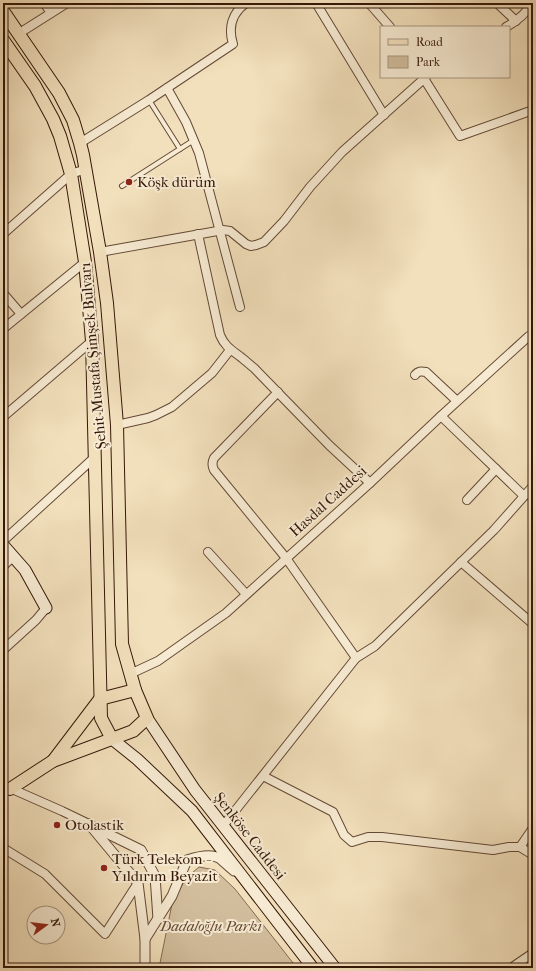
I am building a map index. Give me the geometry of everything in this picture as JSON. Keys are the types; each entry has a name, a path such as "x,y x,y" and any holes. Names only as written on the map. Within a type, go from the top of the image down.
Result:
{"main road":[{"name":"Şehit Mustafa Şimşek Bulvarı","path":"3,12 59,93 73,120 86,169 107,303 117,426 122,644 135,690 147,718"},
{"name":"Şehit Mustafa Şimşek Bulvarı","path":"4,42 36,86 60,136 71,174 85,262 92,341 101,718 112,739"},
{"path":"3,545 25,570 46,608"},
{"path":"53,761 100,699 135,690"},
{"path":"7,787 53,761 133,731 147,718"},
{"name":"Şenköse Caddesi","path":"147,718 195,790 336,968"},
{"name":"Şenköse Caddesi","path":"112,739 137,759 192,811 313,968"}],"street":[{"path":"44,3 51,13"},
{"path":"18,34 67,3"},
{"path":"80,143 149,100 233,44 231,32 232,21 238,10 246,3"},
{"path":"316,3 384,115"},
{"path":"369,3 389,26"},
{"path":"497,3 516,21"},
{"path":"508,26 516,21 532,3"},
{"path":"100,252 220,230 230,231 246,244 251,246 256,246 264,242 284,221 326,169 359,136 425,78 460,136 533,110"},
{"path":"167,88 194,140 203,167 240,307"},
{"path":"3,234 71,174 86,169"},
{"path":"198,234 220,335 223,342 230,350 254,368 329,445 370,483"},
{"path":"3,329 85,262"},
{"path":"3,293 21,314"},
{"name":"Hasdal Caddesi","path":"130,674 158,661 226,613 370,483 457,401 529,336 533,335"},
{"path":"3,417 92,341"},
{"path":"117,426 148,418 172,407 212,373 230,350"},
{"path":"415,375 421,371 426,372 457,401"},
{"path":"278,392 214,458 212,463 214,470 286,558 356,658"},
{"path":"441,416 524,496"},
{"path":"3,541 95,457"},
{"path":"467,500 496,469"},
{"path":"223,826 356,658 375,646 494,530 533,486"},
{"path":"208,552 246,594"},
{"path":"3,566 13,557"},
{"path":"461,562 533,624"},
{"path":"3,650 36,620 46,608"},
{"path":"263,776 333,812 344,835 352,842 368,837 382,837 493,850 509,847 520,847 533,855"},
{"path":"7,787 62,811 140,850 155,876 158,919"},
{"path":"89,824 138,884 145,939 146,968"},
{"path":"520,847 533,828"},
{"path":"3,848 45,874 105,934 138,884"},
{"path":"145,939 172,896 187,860 199,856 218,857 243,878"},
{"path":"511,968 533,953"}],"lane":[{"path":"149,100 180,149"},
{"path":"122,186 194,140"}],"green space":[{"name":"Dadaloğlu Parkı","path":"199,867 215,870 235,889 297,968 159,968 172,904 186,878"}],"place":[{"name":"Köşk dürüm","path":"129,182"},
{"name":"Otolastik","path":"57,825"},
{"name":"Türk Telekom - Yıldırım Beyazit","path":"104,868"}]}
